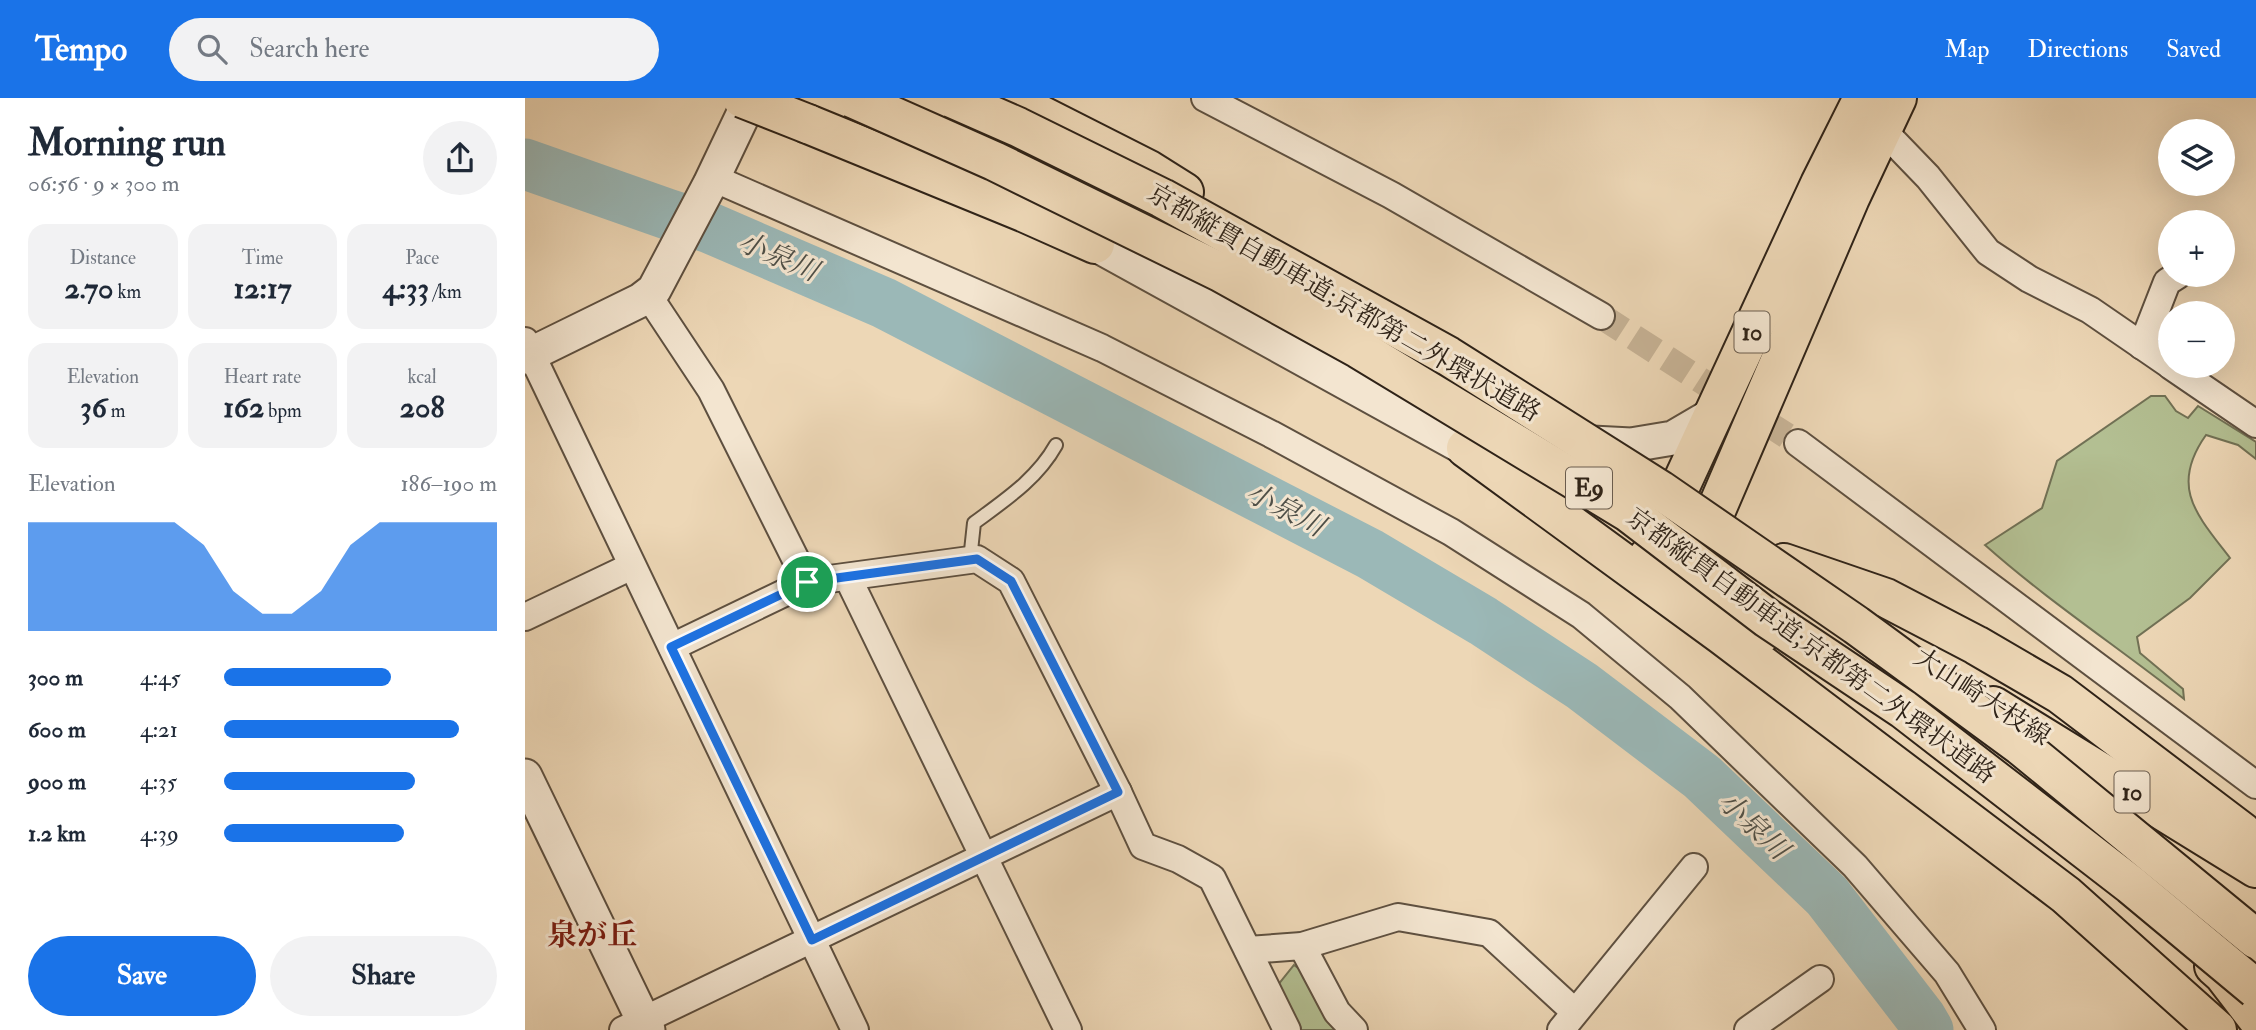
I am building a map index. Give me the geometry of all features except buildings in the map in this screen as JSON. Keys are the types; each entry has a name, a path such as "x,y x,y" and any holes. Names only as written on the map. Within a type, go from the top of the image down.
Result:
{"main road":[{"path":"742,98 1095,244"},
{"name":"京都縦貫自動車道;京都第二外環状道路","path":"852,98 994,161 1220,272 1381,362 1628,512 1767,618 1903,709 2131,885 2239,981"},
{"name":"京都縦貫自動車道;京都第二外環状道路","path":"952,98 1018,127 1162,198 1448,356 1660,490 1856,625 2021,746 2256,939"},
{"path":"1007,98 1149,170 1316,271 1397,328"},
{"name":"10","path":"1870,106 1850,198 1714,516 1689,539 1669,526 1714,414 1821,184 1870,106"},
{"path":"1466,448 1712,628 2066,895 2206,1020"},
{"name":"大山崎大枝線","path":"1714,516 2008,716 2256,868"},
{"path":"1669,526 1692,556 1766,608 2239,981 2256,1017"},
{"path":"1669,526 1948,762"},
{"path":"1784,563 1887,598 2060,694 2256,845"},
{"name":"10","path":"2137,846 2256,883"}],"street":[{"path":"751,98 712,181 656,285 527,351 855,1030"},
{"path":"875,98 1095,244 1466,448 1669,526"},
{"path":"889,98 1077,186 1397,328 1592,443 1669,526"},
{"path":"1205,98 1391,195 1601,316"},
{"path":"1870,106 1988,252 2029,279 2090,310 2158,357"},
{"path":"712,181 1102,348 1271,434 1451,531 1581,615 1680,697 1855,866 1947,973 1982,1030"},
{"path":"656,285 807,582"},
{"path":"2141,346 2165,287"},
{"path":"2189,378 2256,424"},
{"path":"1592,443 1631,444 1673,438 1714,414"},
{"path":"1798,443 2256,785"},
{"path":"671,647 807,582 977,559 1011,581 1143,846 1178,859 1212,878 1287,1030"},
{"path":"525,617 632,566"},
{"path":"848,578 1068,1030"},
{"path":"525,776 638,1027 1118,792"},
{"path":"1248,950 1301,946 1398,917 1489,933 1568,1021 1694,867"},
{"path":"1301,946 1336,1012 1354,1030"},
{"path":"1748,1030 1820,979"}],"lane":[{"path":"970,560 974,523 1021,488 1046,463 1056,444"}],"green space":[{"path":"2151,396 2165,396 2176,411 2188,418 2198,406 2256,442 2256,459 2238,445 2206,435 2195,453 2189,485 2192,500 2207,528 2230,558 2190,598 2137,637 2140,653 2183,689 2184,699 2058,605 1985,545 2042,508 2057,461"},
{"path":"1294,965 1302,971 1340,1030 1300,1030 1278,985"}],"waterway":[{"name":"小泉川","path":"525,164 710,228 884,303 1370,554 1483,621 1582,686 1702,777 1827,896 1928,1030"}],"tunnel":[{"path":"1601,316 1798,443"}],"district":[{"name":"泉が丘","path":"592,935"}],"route":[{"path":"977,559 1011,581 1118,792 812,940 671,647 807,582 977,559"}]}
